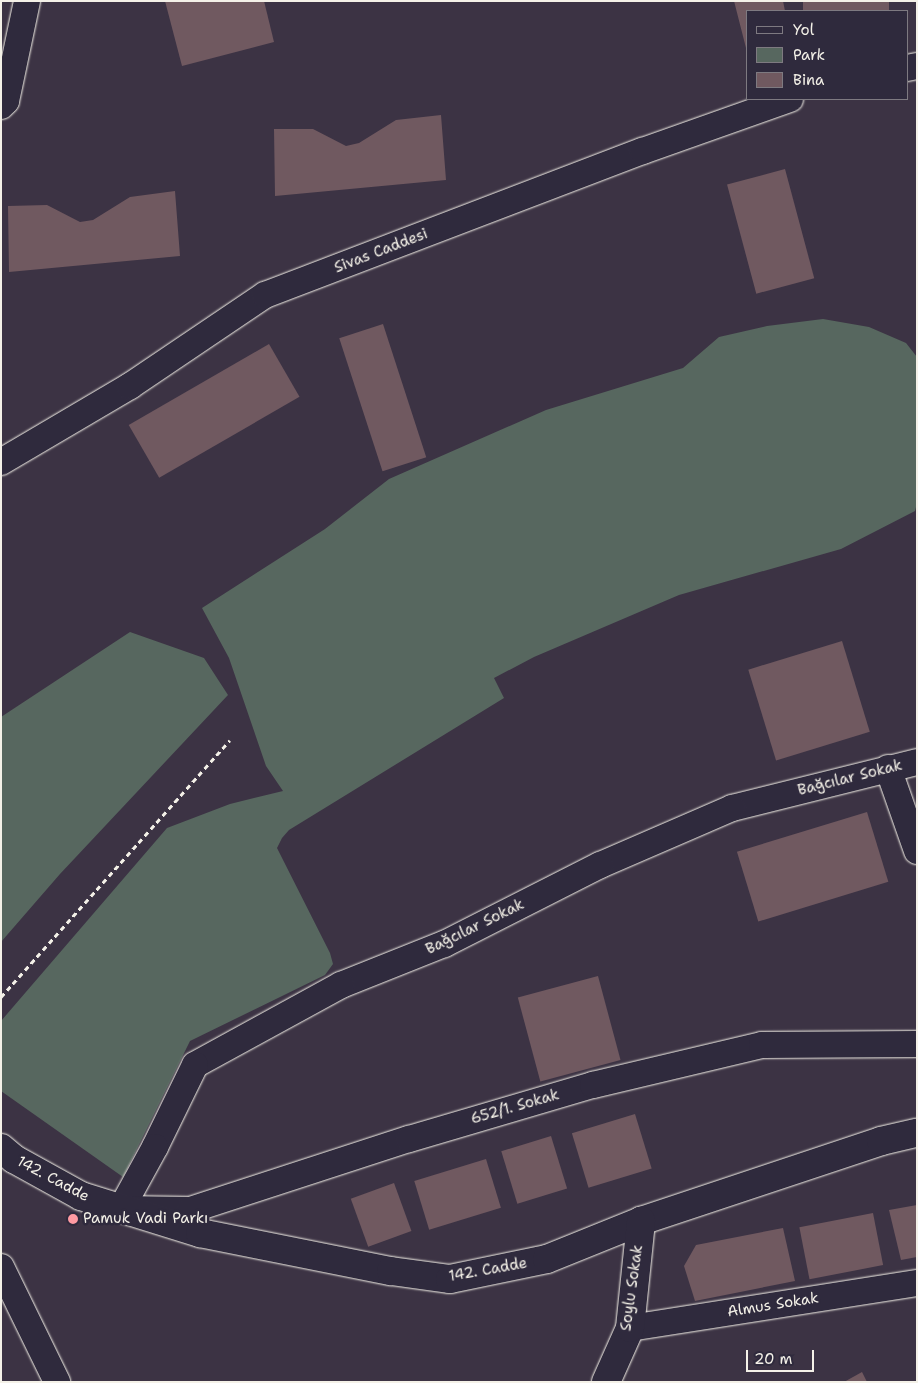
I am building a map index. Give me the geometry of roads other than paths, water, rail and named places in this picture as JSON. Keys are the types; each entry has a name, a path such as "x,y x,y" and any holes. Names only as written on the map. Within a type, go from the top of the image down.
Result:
{"street":[{"path":"1,106 6,101 27,1"},
{"name":"Sivas Caddesi","path":"1,462 130,386 265,296 642,151 787,100"},
{"name":"Bağcılar Sokak","path":"121,1209 195,1065 341,985 444,944 600,865 732,808 917,762"},
{"path":"888,768 917,851"},
{"name":"652/1. Sokak","path":"121,1209 190,1210 408,1138 592,1085 762,1045 917,1044"},
{"name":"142. Cadde","path":"1,1148 14,1159 81,1196 121,1209 200,1232 391,1270 450,1279 547,1259 641,1221 880,1141 917,1133"},
{"name":"Soylu Sokak","path":"606,1382 630,1328 641,1221"},
{"path":"1,1267 57,1382"},
{"name":"Almus Sokak","path":"630,1328 917,1283"}],"place":[{"name":"Pamuk Vadi Parkı","path":"73,1219"}]}
